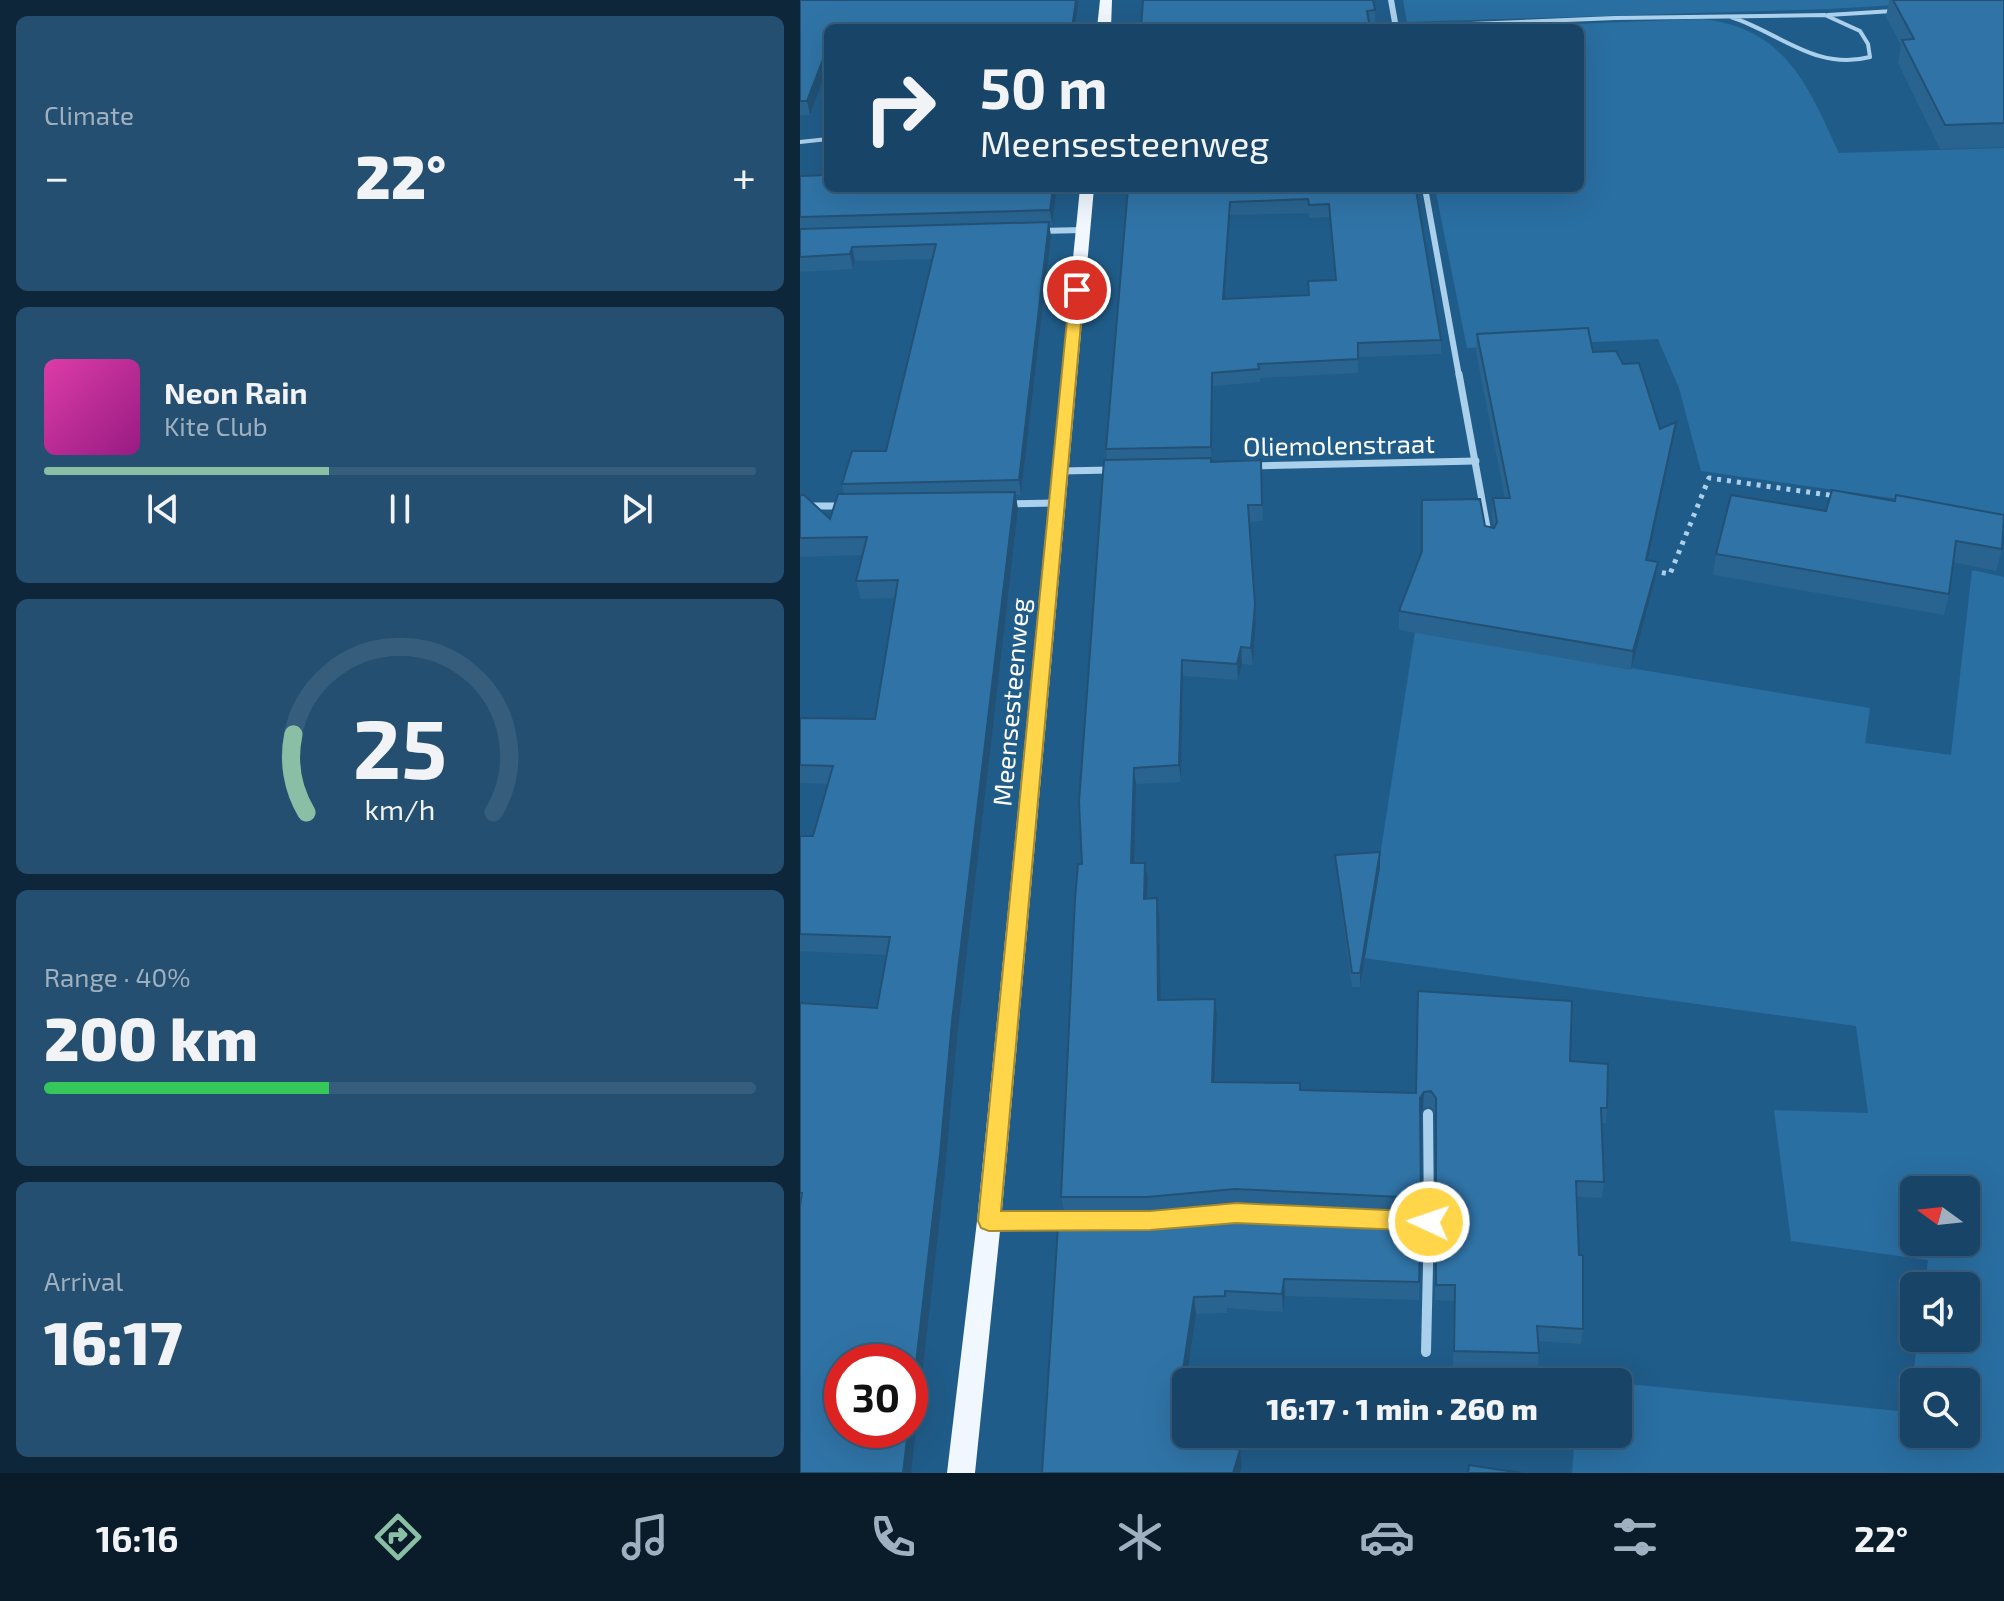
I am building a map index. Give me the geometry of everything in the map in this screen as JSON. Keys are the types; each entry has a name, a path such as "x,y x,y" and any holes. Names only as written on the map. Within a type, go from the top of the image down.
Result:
{"main road":[{"path":"1104,24 1106,0"},
{"name":"Meensesteenweg","path":"961,1473 989,1221 1087,192"}],"street":[{"path":"1391,0 1395,24"},
{"name":"Oliemolenstraat","path":"1426,192 1490,541"},
{"path":"1036,232 1083,230"},
{"name":"Oliemolenstraat","path":"1244,467 1476,461"},
{"path":"1059,471 1121,470"},
{"path":"996,504 1056,503"},
{"path":"800,506 860,505"},
{"path":"1426,1352 1428,1114"},
{"path":"1399,1220 1429,1222"},
{"path":"989,1221 1077,1221"}],"lane":[{"path":"1484,24 1615,18 1825,15 1899,10"},
{"path":"1731,17 1760,27 1818,59 1852,64 1870,57 1868,44 1860,31 1825,15"},
{"path":"800,142 824,139"}],"path":[{"path":"1640,569 1670,574 1709,478 1849,497"}],"shaded area":[{"path":"1403,0 1981,0 1828,9 1407,22"},
{"path":"1702,19 1754,34 1790,64 1816,105 1839,153 2004,148 2004,514 1701,471 1679,388 1658,339 1467,348 1436,192 1584,192 1584,24 1575,24"},
{"path":"1972,570 2004,577 2004,1473 1572,1473 1574,1448 1632,1448 1632,1384 1900,1411 1900,1448 1980,1448 1980,1368 1914,1368 1916,1352 1980,1352 1980,1272 1927,1272 1928,1260 1791,1241 1774,1110 1868,1113 1856,1026 1364,958 1415,632 1870,708 1865,743 1951,755"}],"building":[{"path":"800,0 1076,0 1073,24 824,24 824,56 807,101 800,101"},
{"path":"1143,0 1373,0 1375,10 1367,11 1369,24 1141,24"},
{"path":"1893,0 2004,0 2004,123 1945,125 1902,40 1914,39"},
{"path":"824,175 824,192 1052,192 1050,210 800,217 800,176"},
{"path":"1128,192 1416,192 1441,340 1358,343 1358,359 1258,364 1259,369 1212,373 1211,447 1106,449","holes":["1308,199 1309,205 1329,204 1336,280 1308,281 1309,295 1223,299 1230,202"]},
{"path":"1049,222 1019,480 842,484 852,451 886,451 936,244 852,247 850,254 800,257 800,229"},
{"path":"1588,328 1593,352 1616,351 1623,364 1639,363 1660,429 1676,422 1646,560 1658,562 1633,651 1399,611 1422,551 1422,500 1480,499 1485,526 1494,528 1497,522 1493,498 1510,498 1477,334"},
{"path":"1211,458 1211,462 1261,460 1262,505 1248,505 1255,605 1251,648 1241,647 1237,664 1182,660 1179,765 1134,768 1131,863 1145,863 1144,899 1157,898 1158,1000 1215,999 1212,1082 1300,1083 1300,1090 1416,1093 1418,991 1572,1001 1570,1061 1608,1064 1607,1108 1601,1108 1604,1182 1576,1181 1579,1255 1583,1255 1583,1329 1537,1326 1539,1353 1454,1351 1455,1285 1436,1285 1436,1098 1431,1091 1424,1092 1420,1098 1421,1198 1235,1189 1147,1197 1061,1197 1075,899 1078,864 1082,864 1079,802 1104,460"},
{"path":"1832,490 1895,501 1896,495 2004,515 2002,549 1956,541 1949,594 1716,554 1731,495 1826,511"},
{"path":"1015,492 952,1021 918,1344 824,1344 824,1448 906,1448 903,1473 800,1473 800,1003 877,1008 890,937 800,934 800,836 813,836 833,766 800,765 800,718 875,719 898,580 856,581 867,537 800,538 800,495 804,495 830,519 838,494"},
{"path":"1380,852 1360,973 1352,973 1335,855"},
{"path":"1234,1203 1421,1212 1419,1282 1284,1279 1282,1294 1225,1291 1225,1296 1194,1297 1183,1368 1172,1368 1172,1448 1240,1450 1233,1473 1042,1473 1059,1211 1148,1211"},
{"path":"1469,1465 1521,1473 1468,1473"}],"route":[{"path":"1077,290 989,1221 1150,1221 1236,1213 1429,1222"}]}
